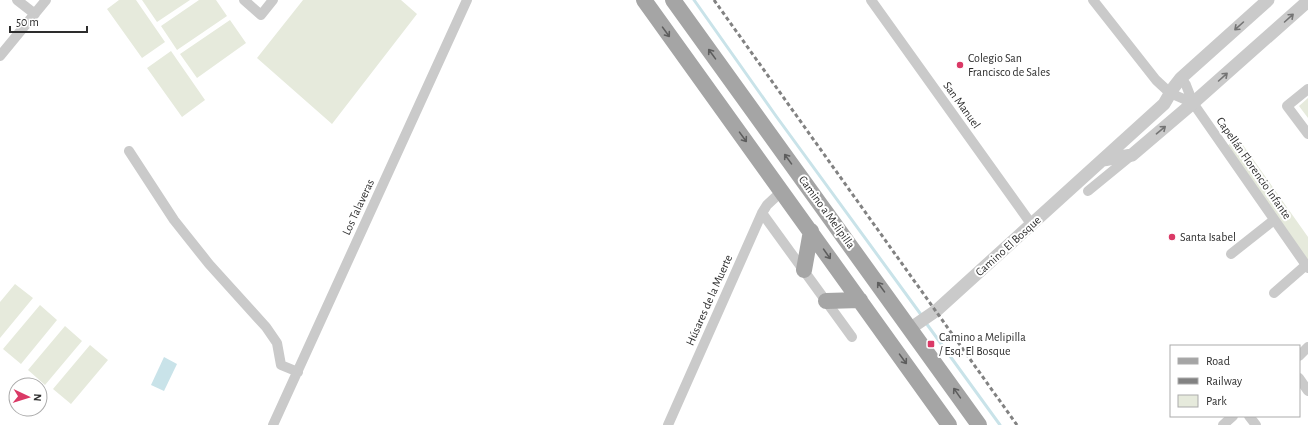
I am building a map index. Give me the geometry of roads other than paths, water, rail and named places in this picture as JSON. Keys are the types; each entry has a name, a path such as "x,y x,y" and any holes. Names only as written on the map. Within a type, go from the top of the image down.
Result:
{"main road":[{"name":"Camino a Melipilla","path":"644,0 949,425"},
{"name":"Camino a Melipilla","path":"674,0 915,326 979,425"},
{"path":"804,270 811,231"},
{"path":"826,301 860,300"}],"street":[{"path":"17,0 35,14"},
{"path":"0,56 46,0"},
{"path":"244,0 261,16 273,0"},
{"name":"Los Talaveras","path":"273,425 467,0"},
{"name":"San Manuel","path":"871,0 1032,225"},
{"path":"1093,0 1156,80 1170,93 1193,103"},
{"name":"Camino El Bosque","path":"915,326 1032,225 1164,104 1181,78 1268,0"},
{"path":"1088,191 1193,103 1308,1"},
{"name":"Capellán Florencio Infante","path":"1181,78 1186,85 1193,103 1307,266"},
{"path":"1308,89 1288,106 1308,134"},
{"path":"128,151 174,220 209,264 266,327 277,343 281,365 298,372"},
{"path":"1103,160 1132,155"},
{"name":"Húsares de la Muerte","path":"668,425 762,214 767,205 782,191"},
{"path":"762,214 852,337"},
{"path":"1231,254 1274,220"},
{"path":"1274,293 1307,266"},
{"path":"1300,355 1308,348"},
{"path":"1300,379 1308,391"},
{"path":"1223,425 1232,417"},
{"path":"1250,417 1256,425"}],"water":[{"path":"164,357 177,364 164,391 151,385"}],"waterway":[{"path":"694,0 776,116 922,316"},
{"path":"926,323 1000,425"}],"railway":[{"path":"714,0 1017,425"}],"place":[{"name":"Colegio San Francisco de Sales","path":"960,65"},
{"name":"Santa Isabel","path":"1172,237"},
{"name":"Camino a Melipilla / Esq. El Bosque","path":"931,344"}]}
